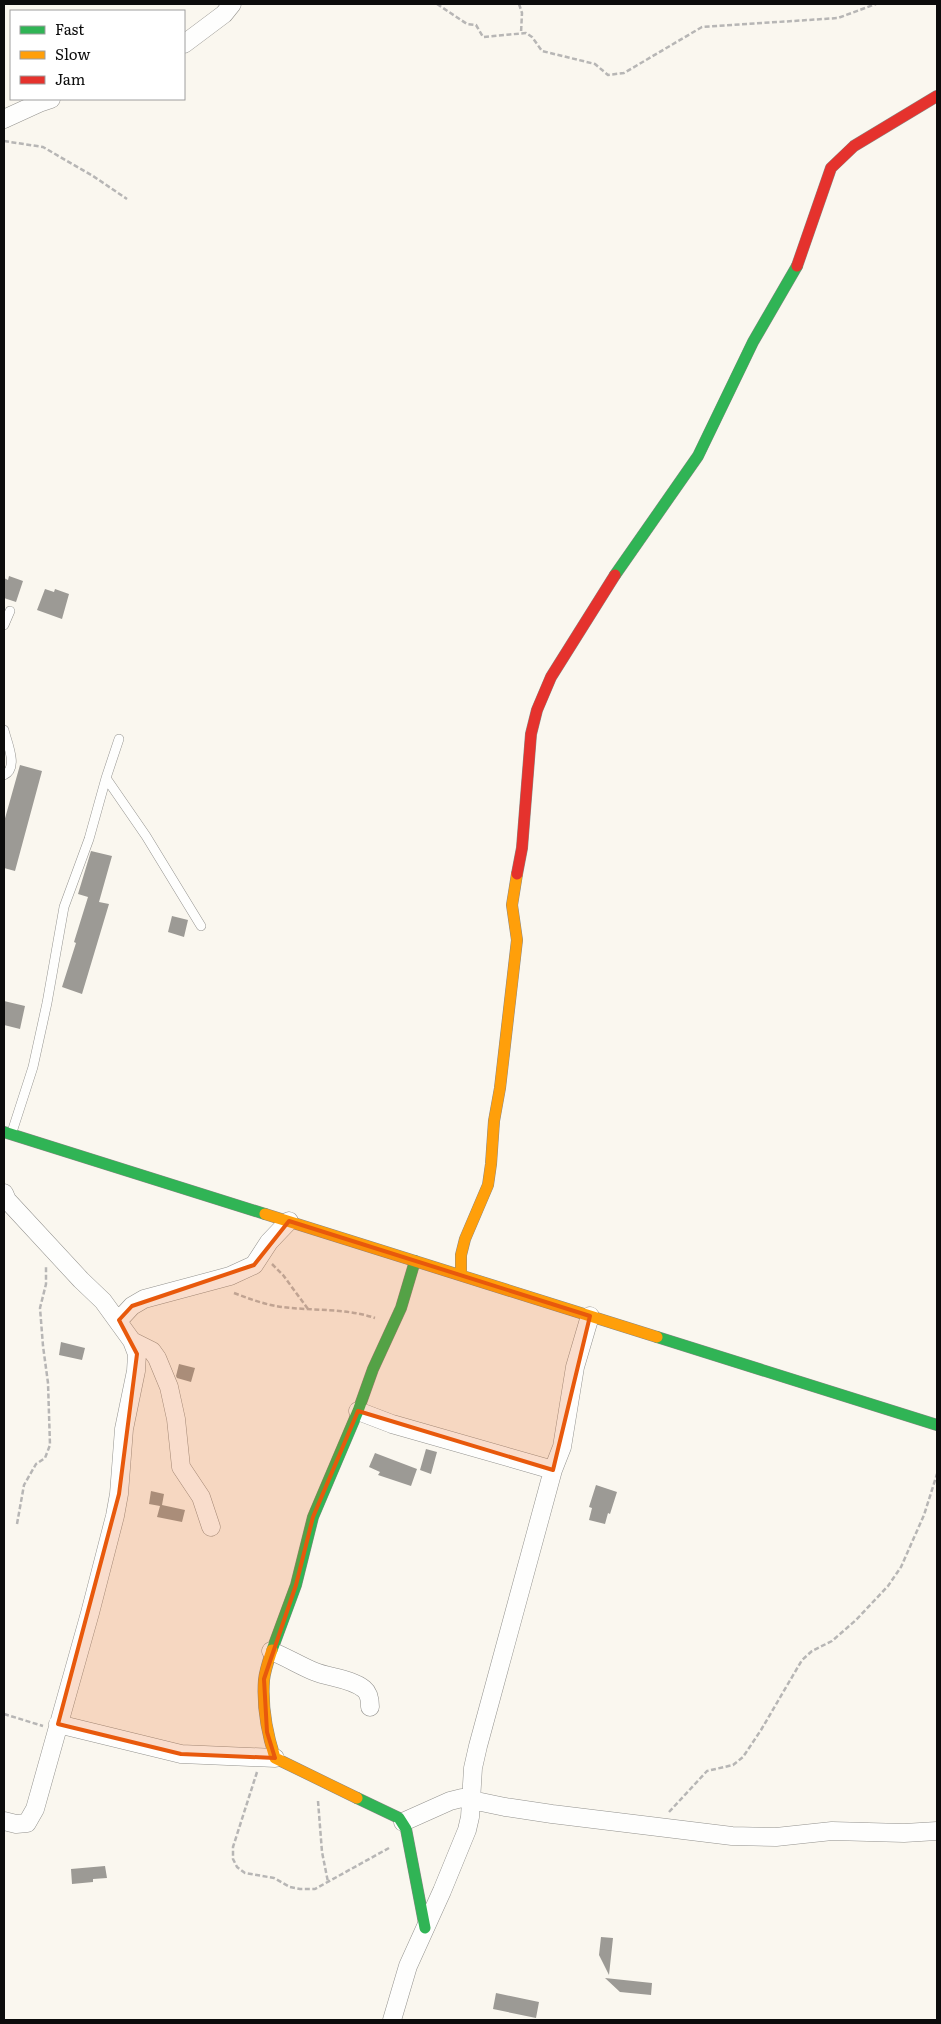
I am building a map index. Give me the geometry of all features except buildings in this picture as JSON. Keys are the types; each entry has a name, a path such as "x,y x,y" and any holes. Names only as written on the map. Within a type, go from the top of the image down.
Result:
{"street":[{"path":"185,43 224,14 232,4"},
{"path":"461,1275 461,1256 488,1185 491,1164 494,1121 500,1088 517,940 512,905 522,848 531,734 537,710 552,677 625,559 698,456 753,342 797,267 831,168 854,146 937,96"},
{"path":"4,119 49,100"},
{"path":"7,1134 937,1425"},
{"path":"4,1193 7,1200 46,1243 103,1302 118,1320 136,1348 136,1370 124,1429 118,1494 90,1613 30,1820 23,1824 4,1821"},
{"path":"118,1320 132,1306 144,1299 230,1276 254,1265 264,1253 269,1242 289,1221"},
{"path":"270,1758 264,1708 264,1679 271,1651 296,1585 313,1517 358,1411 373,1369 401,1308 415,1261"},
{"path":"393,2020 408,1966 467,1830 470,1817 473,1768 478,1746 553,1470 562,1447 575,1367 590,1316"},
{"path":"132,1341 152,1351 157,1358 169,1387 176,1419 181,1467 196,1488 211,1527"},
{"path":"358,1411 392,1424 553,1470"},
{"path":"271,1651 294,1660 312,1671 354,1683 367,1692 370,1707"},
{"path":"57,1728 181,1754 270,1758 394,1815 405,1831 425,1928"},
{"path":"405,1831 450,1801 470,1798 505,1807 654,1828 732,1836 776,1837 832,1830 914,1833 937,1831"}],"lane":[{"path":"4,625 10,611"},
{"path":"4,730 11,769 9,773 4,775"},
{"path":"7,1134 33,1067 47,1003 64,907 89,839 119,739"},
{"path":"106,778 146,836 201,926"}],"path":[{"path":"437,4 467,24 476,25 483,37 526,33 532,37 542,52 595,64 608,75 624,73 702,27 838,18 876,4"},
{"path":"519,4 522,13 521,33"},
{"path":"4,142 44,147 94,176 127,199"},
{"path":"17,1524 24,1485 36,1464 45,1458 50,1445 48,1383 40,1308 46,1284 46,1243"},
{"path":"264,1253 308,1309"},
{"path":"234,1292 259,1302 282,1307 354,1313 393,1325"},
{"path":"654,1828 707,1771 734,1765 743,1757 802,1660 812,1651 832,1641 856,1620 888,1586 901,1568 924,1514 937,1474"},
{"path":"4,1714 57,1728"},
{"path":"270,1758 255,1776 233,1847 233,1859 237,1867 244,1873 274,1878 290,1887 315,1889 405,1831"},
{"path":"314,1777 320,1809 322,1852 328,1882"}],"highlighted area":[{"path":"289,1221 590,1316 553,1470 358,1411 313,1517 296,1585 264,1679 267,1732 275,1758 181,1754 58,1724 119,1494 137,1354 119,1320 132,1306 254,1265"}],"traffic: fast":[{"path":"615,575 698,456 753,342 797,266"},
{"path":"4,1132 265,1214"},
{"path":"272,1650 296,1585 313,1517 358,1411 373,1369 401,1308 415,1261"},
{"path":"657,1337 937,1425"},
{"path":"357,1798 399,1818 406,1829 425,1928"}],"traffic: slow":[{"path":"461,1275 461,1255 465,1239 488,1185 491,1164 494,1121 500,1088 517,940 512,905 517,874"},
{"path":"265,1214 657,1337"},
{"path":"272,1650 265,1676 264,1710 275,1758 357,1798"}],"traffic: jam":[{"path":"797,266 831,168 854,146 937,96"},
{"path":"517,874 522,848 531,734 537,710 551,677 615,575"}]}
